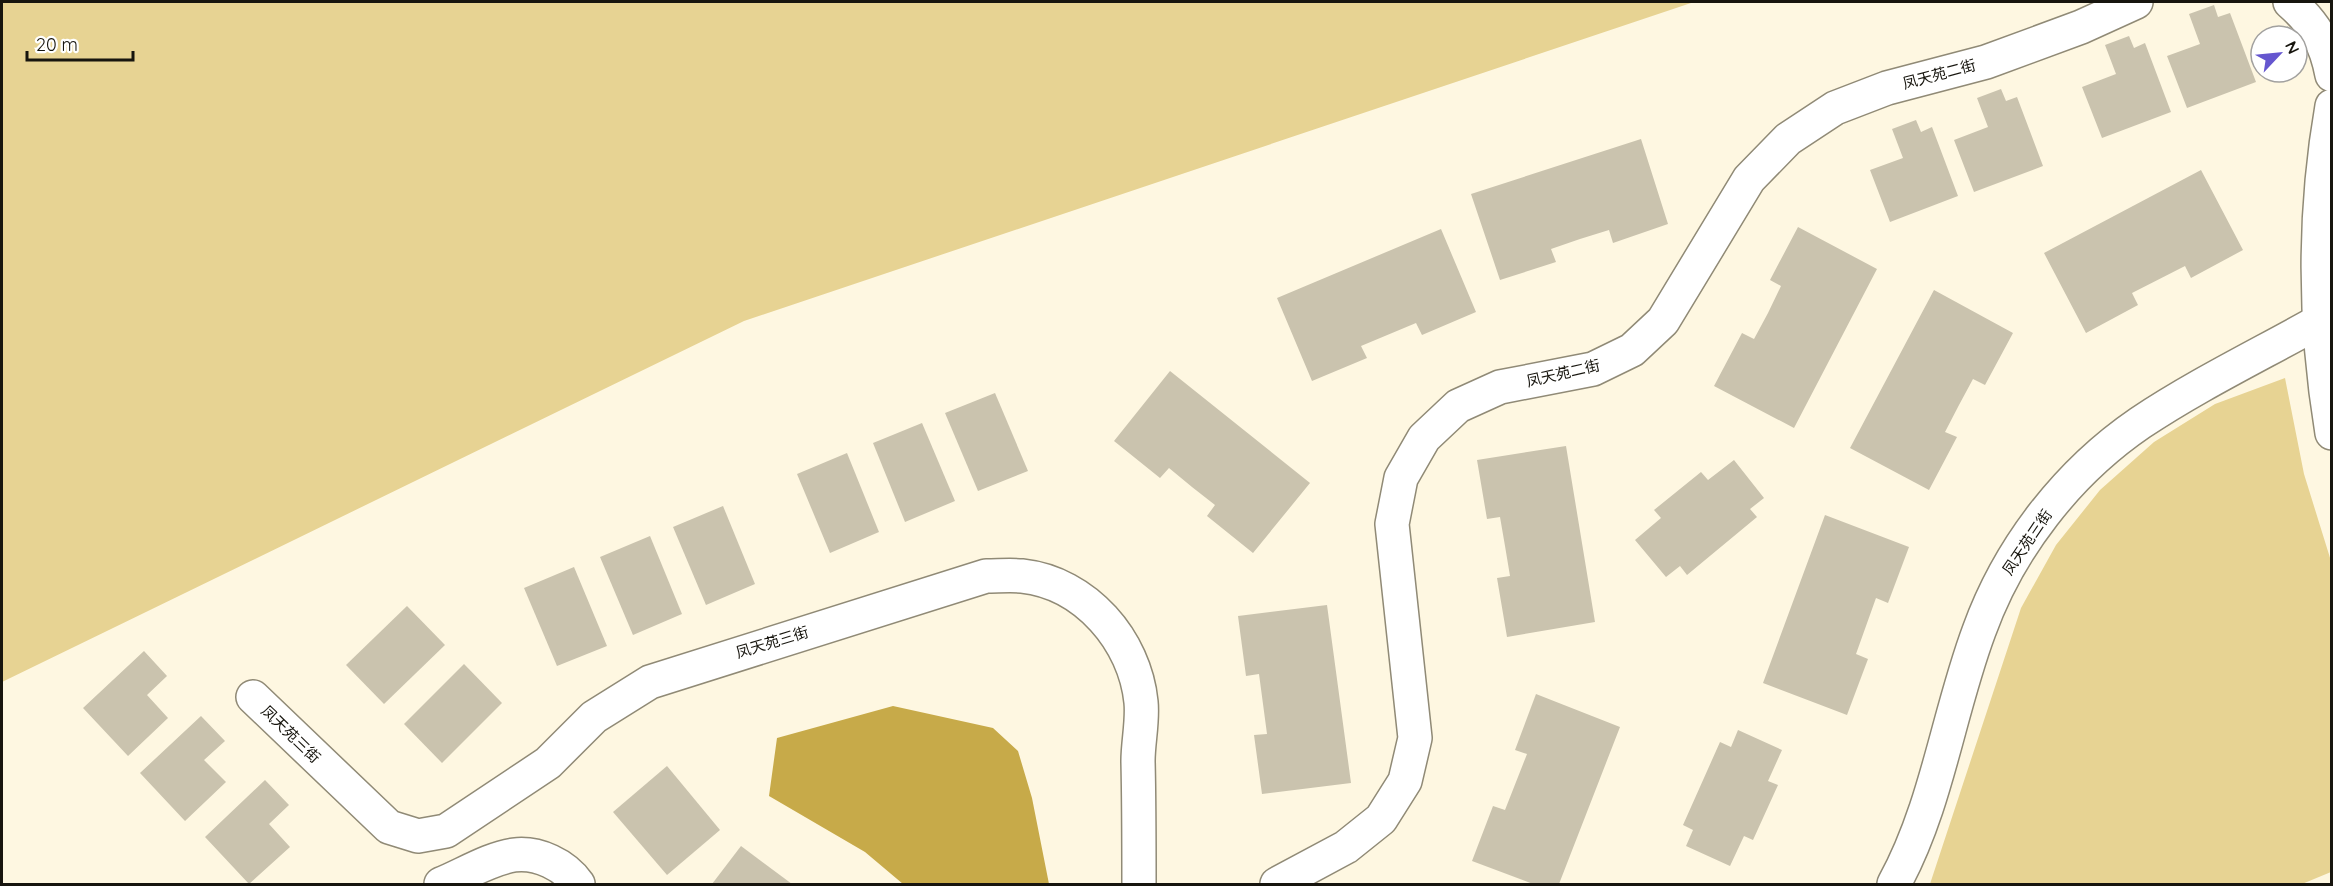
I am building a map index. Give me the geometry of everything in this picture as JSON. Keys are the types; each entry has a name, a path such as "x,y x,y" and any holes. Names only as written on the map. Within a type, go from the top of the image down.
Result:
{"lane":[{"name":"凤天苑二街","path":"1277,885 1346,847 1381,819 1405,781 1415,738 1392,524 1401,478 1424,438 1458,406 1500,387 1593,369 1632,350 1663,321 1749,179 1788,139 1835,108 1887,88 1986,62 2081,27 2136,2"},
{"path":"2290,2 2310,20 2328,53 2331,75"},
{"path":"2331,106 2320,192 2316,257 2318,322 2331,433"},
{"name":"凤天苑三街","path":"1894,885 1919,832 1983,621 1997,588 2020,547 2048,508 2080,473 2139,424 2318,322"},
{"name":"凤天苑三街","path":"253,697 367,808 390,827 418,836 446,831 548,763 594,717 650,682 986,576 1023,576 1059,586 1091,606 1117,633 1134,667 1141,703 1138,741 1139,885"},
{"path":"441,885 514,855 545,858 572,874 578,885"}],"shaded area":[{"path":"2,2 1694,2 744,321 2,682"},
{"path":"2285,378 2304,474 2331,561 2331,872 2302,884 1930,884 2021,608 2056,545 2100,490 2154,442 2215,404"},
{"path":"893,706 993,728 1018,751 1032,798 1049,884 903,884 865,852 769,796 777,738"}],"building":[{"path":"2214,5 2218,17 2230,13 2249,63 2251,84 2187,108 2167,56 2200,44 2189,14"},
{"path":"2129,36 2134,48 2145,43 2171,112 2102,138 2082,87 2116,74 2105,45"},
{"path":"2001,89 2006,101 2017,97 2043,166 1974,192 1954,140 1988,127 1977,98"},
{"path":"1916,120 1921,132 1932,127 1958,196 1890,222 1870,170 1903,158 1892,129"},
{"path":"1641,139 1668,224 1613,243 1609,230 1580,239 1551,249 1556,262 1500,280 1471,194"},
{"path":"2201,170 2243,250 2191,278 2185,266 2132,293 2138,305 2086,333 2044,253"},
{"path":"1798,227 1877,269 1794,428 1714,386 1742,333 1754,339 1768,313 1781,286 1770,280"},
{"path":"1441,229 1476,312 1422,335 1416,323 1361,346 1367,358 1312,381 1277,298"},
{"path":"1934,290 2013,333 1985,385 1973,379 1959,405 1945,432 1957,437 1929,490 1850,448"},
{"path":"1170,371 1310,483 1253,553 1207,516 1215,505 1169,468 1160,478 1114,441"},
{"path":"995,393 1028,471 978,491 945,413"},
{"path":"922,423 955,501 905,522 873,443"},
{"path":"1566,446 1595,622 1507,637 1497,578 1510,576 1505,546 1500,517 1487,519 1477,460"},
{"path":"847,453 879,532 830,553 797,474"},
{"path":"1734,460 1764,498 1750,509 1757,517 1687,575 1680,566 1666,577 1635,540 1661,518 1654,510 1701,472 1708,480"},
{"path":"723,506 755,584 706,605 673,527"},
{"path":"1825,515 1909,547 1888,603 1876,598 1856,654 1868,659 1847,715 1763,683"},
{"path":"650,536 682,614 633,635 600,557"},
{"path":"574,567 607,646 557,666 524,588"},
{"path":"1327,605 1351,783 1262,794 1254,735 1267,734 1259,674 1246,676 1238,616"},
{"path":"407,606 445,645 384,704 346,665"},
{"path":"144,651 167,676 147,695 168,718 128,756 83,708"},
{"path":"464,664 502,703 442,763 404,724"},
{"path":"1536,694 1620,727 1559,884 1533,884 1472,861 1493,806 1505,810 1527,754 1515,750"},
{"path":"201,716 225,741 204,760 226,782 185,821 140,773"},
{"path":"1738,730 1782,750 1768,781 1778,785 1753,840 1744,836 1730,866 1686,846 1693,830 1683,825 1720,742 1731,747"},
{"path":"667,766 720,830 667,875 613,812"},
{"path":"265,780 289,805 269,824 290,847 249,884 205,837"},
{"path":"741,846 792,884 712,884"}]}
